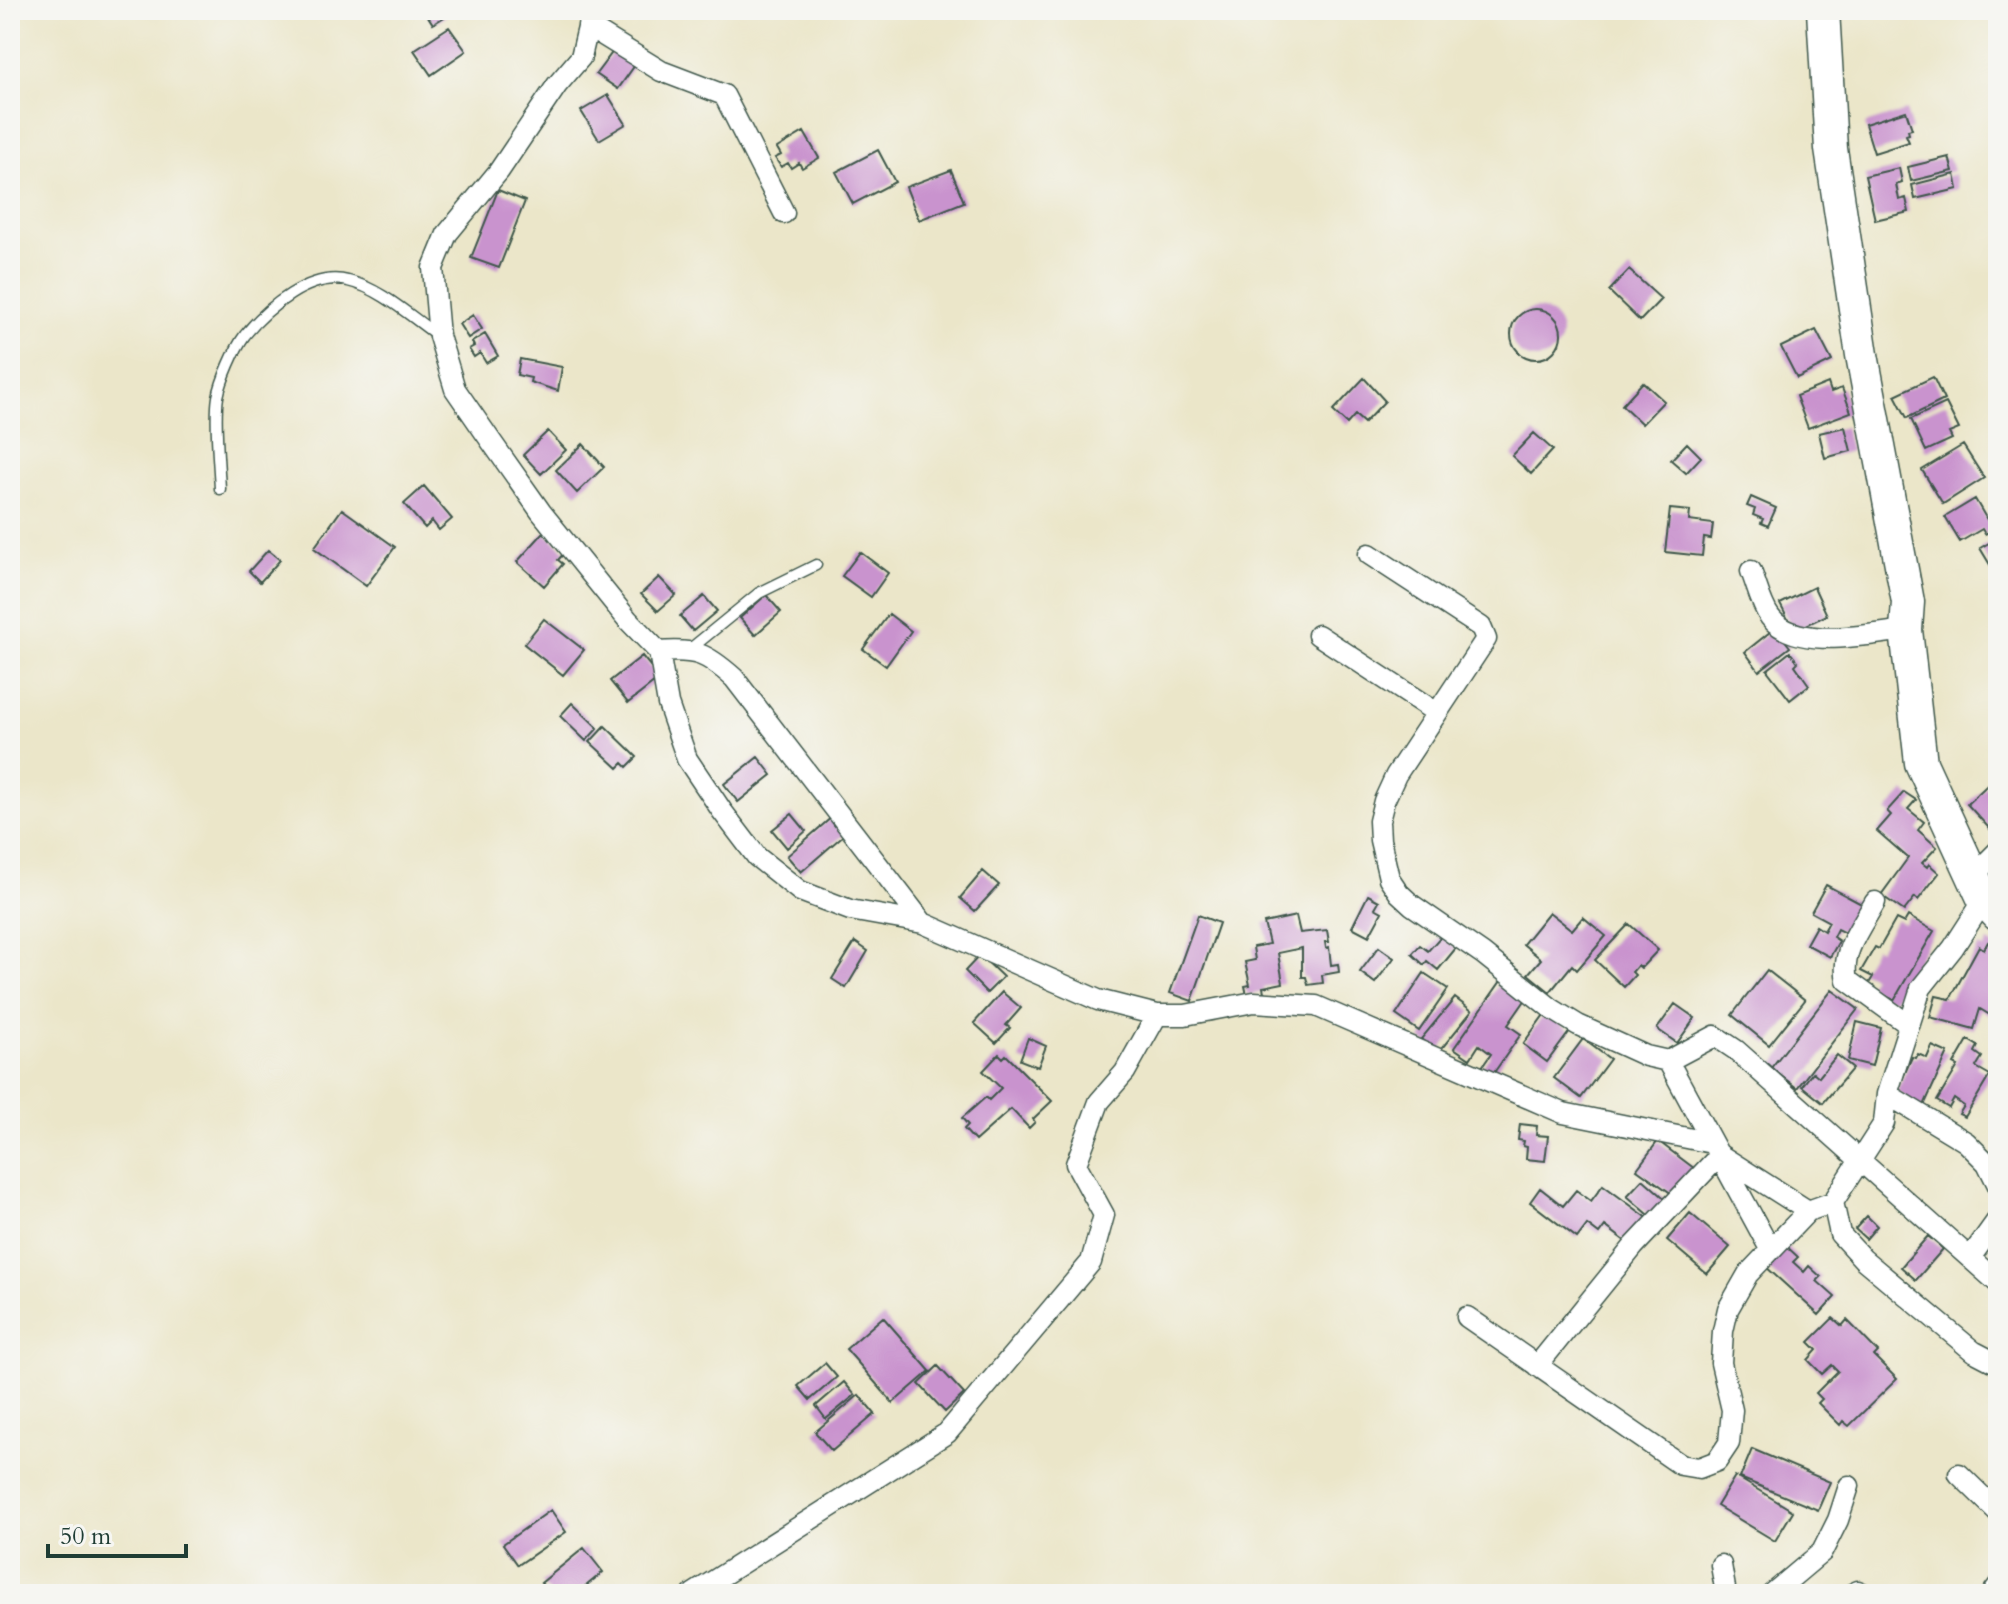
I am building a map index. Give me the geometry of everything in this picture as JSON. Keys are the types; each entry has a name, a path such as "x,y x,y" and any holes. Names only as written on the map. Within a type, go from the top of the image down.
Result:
{"main road":[{"path":"1823,10 1831,149 1862,355 1908,602 1906,630 1921,763 1985,897"}],"street":[{"path":"784,213 724,95 661,71 589,18 581,57 557,85 499,171 447,234 433,268 439,336 455,389 541,512 628,620 659,652 668,704 687,759 757,857 800,891 850,910 923,923 1098,1000 1157,1015 1185,1015 1254,1002 1316,1006 1563,1113 1716,1149 1808,1211"},
{"path":"1369,554 1481,627 1486,639 1396,775 1384,801 1379,821 1380,840 1389,878 1399,893 1565,1017 1646,1056 1668,1061 1715,1036 1736,1050 1998,1283"},
{"path":"1751,571 1769,616 1783,630 1800,636 1851,636 1906,630"},
{"path":"1318,635 1437,713"},
{"path":"659,652 689,650 714,661 734,678 923,923"},
{"path":"1467,1317 1681,1465 1699,1468 1717,1461 1729,1443 1732,1410 1721,1363 1728,1309 1748,1274 1770,1249 1808,1211 1833,1202 1884,1123 1887,1094 1921,988 1953,948 1985,897 1998,851"},
{"path":"1875,902 1849,947 1844,967 1847,980 1909,1025"},
{"path":"693,1594 947,1433 1091,1262 1104,1215 1076,1164 1099,1102 1125,1072 1157,1015"},
{"path":"1668,1061 1770,1249"},
{"path":"1887,1094 1966,1142 1987,1163 1998,1185"},
{"path":"1537,1366 1716,1149"},
{"path":"1833,1202 1840,1234 1863,1259 1973,1351 1998,1364"},
{"path":"1970,1258 1998,1219"},
{"path":"1959,1474 1998,1512"},
{"path":"1772,1594 1822,1552 1838,1520 1849,1486"},
{"path":"1721,1565 1726,1594"},
{"path":"1992,1594 1998,1586"},
{"path":"1852,1594 1858,1591 1864,1594"}],"lane":[{"path":"220,489 218,398 227,372 243,337 270,310 297,291 330,278 365,286 439,336"},
{"path":"689,650 759,593 816,565"}],"building":[{"path":"424,10 455,10 433,24"},
{"path":"449,27 466,51 431,75 414,50"},
{"path":"614,50 635,65 618,89 596,74"},
{"path":"608,95 626,124 599,140 581,111"},
{"path":"1906,111 1912,129 1906,135 1909,142 1874,153 1865,124"},
{"path":"804,132 819,158 802,168 799,163 791,168 788,163 781,167 775,158 781,155 777,148"},
{"path":"878,150 895,182 853,204 836,172"},
{"path":"1949,157 1953,171 1911,181 1908,167"},
{"path":"1899,168 1902,182 1896,184 1899,200 1906,198 1909,212 1875,220 1865,176"},
{"path":"951,170 964,202 919,220 906,187"},
{"path":"1955,174 1958,189 1915,199 1912,185"},
{"path":"498,190 525,201 499,268 471,258"},
{"path":"1629,270 1661,299 1640,321 1609,291"},
{"path":"1536,309 1553,317 1561,334 1553,351 1536,359 1519,351 1511,334 1519,317"},
{"path":"473,315 482,329 468,338 459,324"},
{"path":"1816,330 1832,361 1797,378 1781,347"},
{"path":"485,334 498,356 486,363 480,353 474,357 469,349 474,346 472,342"},
{"path":"520,359 562,367 558,391 517,375"},
{"path":"1933,377 1944,400 1907,418 1895,395"},
{"path":"1364,378 1385,401 1364,423 1355,415 1347,424 1333,411"},
{"path":"1643,382 1664,401 1642,424 1622,405"},
{"path":"1828,383 1831,392 1842,388 1851,412 1808,428 1796,396"},
{"path":"1946,403 1959,429 1949,433 1952,439 1926,451 1911,419"},
{"path":"1845,427 1851,451 1825,458 1819,433"},
{"path":"548,431 566,450 541,474 523,455"},
{"path":"1534,433 1553,450 1531,474 1512,456"},
{"path":"1687,443 1701,457 1686,473 1671,460"},
{"path":"583,444 604,467 577,493 556,470"},
{"path":"1963,445 1984,478 1943,504 1922,470"},
{"path":"424,486 452,519 439,530 432,521 425,528 404,504"},
{"path":"1751,497 1776,508 1768,526 1761,523 1763,519 1753,515 1755,509 1747,506"},
{"path":"1975,499 1993,530 1985,534 1982,529 1960,542 1945,517"},
{"path":"342,509 395,547 366,586 314,548"},
{"path":"1670,509 1690,511 1689,521 1713,524 1711,539 1704,538 1702,556 1665,552"},
{"path":"544,532 566,551 558,560 563,564 544,586 517,562"},
{"path":"1998,538 1998,578 1980,548"},
{"path":"268,550 280,560 260,582 249,571"},
{"path":"860,552 888,573 871,597 842,576"},
{"path":"659,577 676,595 658,611 641,594"},
{"path":"1814,587 1827,615 1794,631 1780,604"},
{"path":"766,595 781,612 755,635 740,618"},
{"path":"704,596 717,611 693,631 680,616"},
{"path":"889,614 911,631 886,666 863,649"},
{"path":"544,619 584,650 563,675 524,644"},
{"path":"1775,628 1790,647 1759,671 1745,652"},
{"path":"1790,652 1809,685 1790,700 1767,670"},
{"path":"642,656 660,678 628,703 610,681"},
{"path":"572,703 598,728 586,741 560,716"},
{"path":"605,726 637,757 627,767 623,763 618,768 590,742"},
{"path":"758,757 772,775 738,802 724,784"},
{"path":"1996,777 1998,779 1998,838 1967,804"},
{"path":"1904,792 1916,800 1908,809 1924,822 1918,830 1937,847 1922,863 1927,867 1929,864 1939,873 1918,900 1915,897 1904,911 1881,895 1908,858 1877,831 1891,815 1887,811"},
{"path":"792,814 806,831 787,848 772,830"},
{"path":"832,817 846,833 801,872 787,856"},
{"path":"983,871 999,885 975,911 960,898"},
{"path":"1826,885 1867,907 1851,936 1837,929 1833,937 1839,941 1830,957 1806,944 1816,926 1824,931 1829,922 1811,912"},
{"path":"1368,895 1379,901 1375,908 1382,912 1369,936 1352,927"},
{"path":"1549,912 1572,930 1583,917 1606,936 1577,970 1572,965 1550,992 1528,974 1541,959 1523,944"},
{"path":"1198,915 1219,923 1192,1001 1170,993"},
{"path":"1296,916 1300,933 1327,930 1329,942 1325,942 1326,948 1329,947 1331,965 1338,964 1339,972 1322,975 1323,983 1308,985 1306,977 1302,977 1302,948 1278,953 1283,983 1263,987 1264,992 1247,995 1245,986 1250,985 1245,962 1255,960 1253,947 1269,944 1264,923"},
{"path":"1908,916 1934,931 1894,1000 1885,998 1868,985 1873,977 1861,971 1875,947 1879,949 1896,919 1904,923"},
{"path":"1629,924 1658,950 1641,968 1638,965 1632,972 1635,975 1624,987 1595,960"},
{"path":"1442,935 1456,948 1438,970 1427,961 1424,965 1412,954 1420,945 1428,951"},
{"path":"855,942 868,951 846,988 832,979"},
{"path":"1988,942 1998,948 1998,1000 1990,1015 1980,1009 1974,1029 1930,1017 1936,996 1950,999 1979,946 1984,949"},
{"path":"1379,947 1394,958 1375,983 1360,972"},
{"path":"980,955 1003,977 987,993 965,971"},
{"path":"1767,970 1805,1000 1769,1045 1732,1015"},
{"path":"1424,973 1448,989 1419,1031 1396,1015"},
{"path":"1501,981 1526,999 1508,1025 1521,1034 1493,1074 1482,1067 1491,1054 1479,1045 1470,1059 1454,1048"},
{"path":"1832,990 1858,1009 1797,1088 1771,1068"},
{"path":"1002,992 1021,1008 1006,1025 1010,1028 996,1043 974,1023"},
{"path":"1455,998 1472,1011 1438,1053 1421,1039"},
{"path":"1675,1004 1695,1018 1677,1043 1657,1029"},
{"path":"1546,1012 1570,1031 1547,1062 1523,1044"},
{"path":"1857,1022 1881,1028 1872,1066 1848,1060"},
{"path":"1028,1038 1046,1046 1038,1067 1020,1060"},
{"path":"1583,1039 1610,1059 1581,1098 1554,1078"},
{"path":"1968,1040 1978,1046 1975,1052 1982,1057 1976,1067 1990,1075 1965,1117 1959,1114 1964,1106 1954,1099 1949,1108 1937,1101 1958,1066 1954,1064"},
{"path":"1932,1046 1948,1053 1922,1110 1897,1091 1912,1057 1916,1058 1918,1054 1927,1058"},
{"path":"999,1054 1003,1058 1006,1055 1052,1101 1033,1119 1035,1122 1029,1128 1011,1109 975,1141 964,1129 968,1125 962,1118 1001,1088 983,1071"},
{"path":"1837,1055 1853,1068 1823,1103 1802,1086 1813,1072 1819,1077"},
{"path":"1520,1124 1537,1126 1536,1135 1548,1136 1545,1161 1526,1159 1527,1147 1523,1146 1524,1141 1518,1140"},
{"path":"1658,1141 1695,1169 1675,1196 1637,1169"},
{"path":"1643,1179 1670,1203 1655,1220 1627,1196"},
{"path":"1603,1185 1649,1219 1629,1244 1605,1226 1599,1234 1587,1225 1577,1238 1530,1202 1540,1188 1563,1206 1576,1190 1591,1201"},
{"path":"1690,1213 1730,1247 1707,1274 1667,1240"},
{"path":"1867,1216 1877,1226 1866,1239 1855,1229"},
{"path":"1928,1236 1943,1249 1916,1280 1901,1267"},
{"path":"1784,1244 1798,1257 1793,1262 1804,1272 1809,1266 1821,1277 1817,1281 1835,1297 1819,1315 1765,1266"},
{"path":"883,1317 930,1371 893,1403 846,1349"},
{"path":"1833,1318 1842,1326 1847,1320 1878,1352 1874,1356 1897,1379 1849,1426 1843,1421 1840,1425 1818,1403 1822,1399 1816,1393 1838,1371 1832,1365 1822,1374 1808,1360 1817,1350 1809,1342"},
{"path":"825,1363 837,1377 810,1400 798,1386"},
{"path":"938,1366 964,1394 945,1412 919,1384"},
{"path":"844,1382 855,1395 826,1419 816,1406"},
{"path":"859,1395 875,1414 832,1451 815,1432"},
{"path":"1752,1449 1830,1482 1818,1510 1740,1478"},
{"path":"1735,1476 1793,1511 1775,1541 1717,1506"},
{"path":"551,1510 566,1532 518,1565 503,1544"},
{"path":"584,1548 603,1572 576,1594 550,1594 541,1583"}]}
